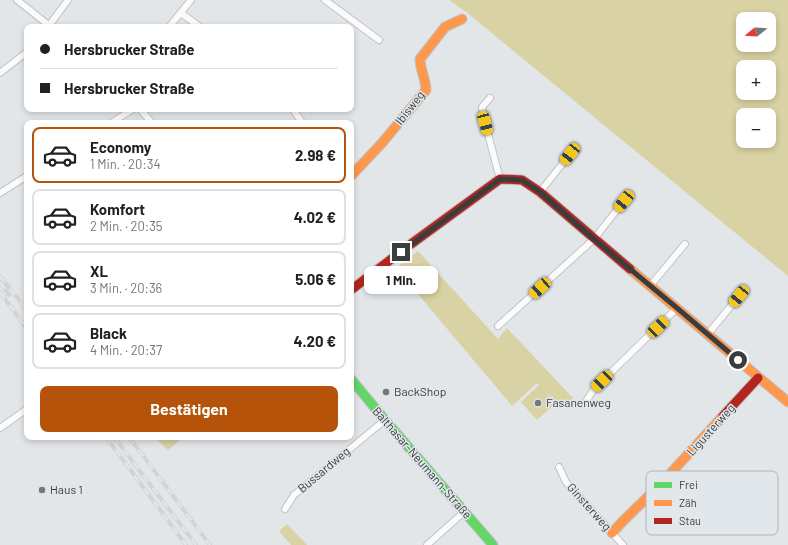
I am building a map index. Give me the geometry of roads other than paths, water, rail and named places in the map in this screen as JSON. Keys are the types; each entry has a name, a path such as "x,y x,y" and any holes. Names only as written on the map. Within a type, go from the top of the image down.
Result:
{"street":[{"path":"18,0 48,24"},
{"path":"51,24 68,0"},
{"path":"172,24 190,0"},
{"path":"325,0 379,40"},
{"path":"181,13 196,24"},
{"name":"Ibisweg","path":"354,173 382,143 426,90 420,66 420,59 444,27 462,19"},
{"path":"0,73 24,54"},
{"path":"490,98 482,108 500,179"},
{"path":"116,120 128,112"},
{"path":"143,112 149,120"},
{"path":"540,192 570,154"},
{"path":"0,193 24,178"},
{"path":"354,288 500,179 522,180 540,192 788,402"},
{"path":"498,326 594,239 624,201"},
{"path":"650,286 685,244"},
{"path":"708,334 739,296"},
{"path":"586,401 595,388 677,308"},
{"name":"Ligusterweg","path":"673,471 758,378"},
{"name":"Balthasar-Neumann-Straße","path":"354,383 493,545"},
{"path":"0,428 24,411"},
{"name":"Bussardweg","path":"285,508 294,495 385,420"},
{"name":"Ginsterweg","path":"559,467 566,482 624,545"},
{"name":"Ligusterweg","path":"612,533 646,499"},
{"path":"427,545 464,512"}],"railway":[{"path":"0,276 24,306"},
{"path":"0,282 9,295"},
{"path":"0,292 24,325"},
{"path":"108,440 186,545"},
{"path":"116,440 196,545"},
{"path":"131,440 210,545"}],"place":[{"name":"BackShop","path":"386,392"},
{"name":"Fasanenweg","path":"538,403"},
{"name":"Haus 1","path":"42,490"}]}
